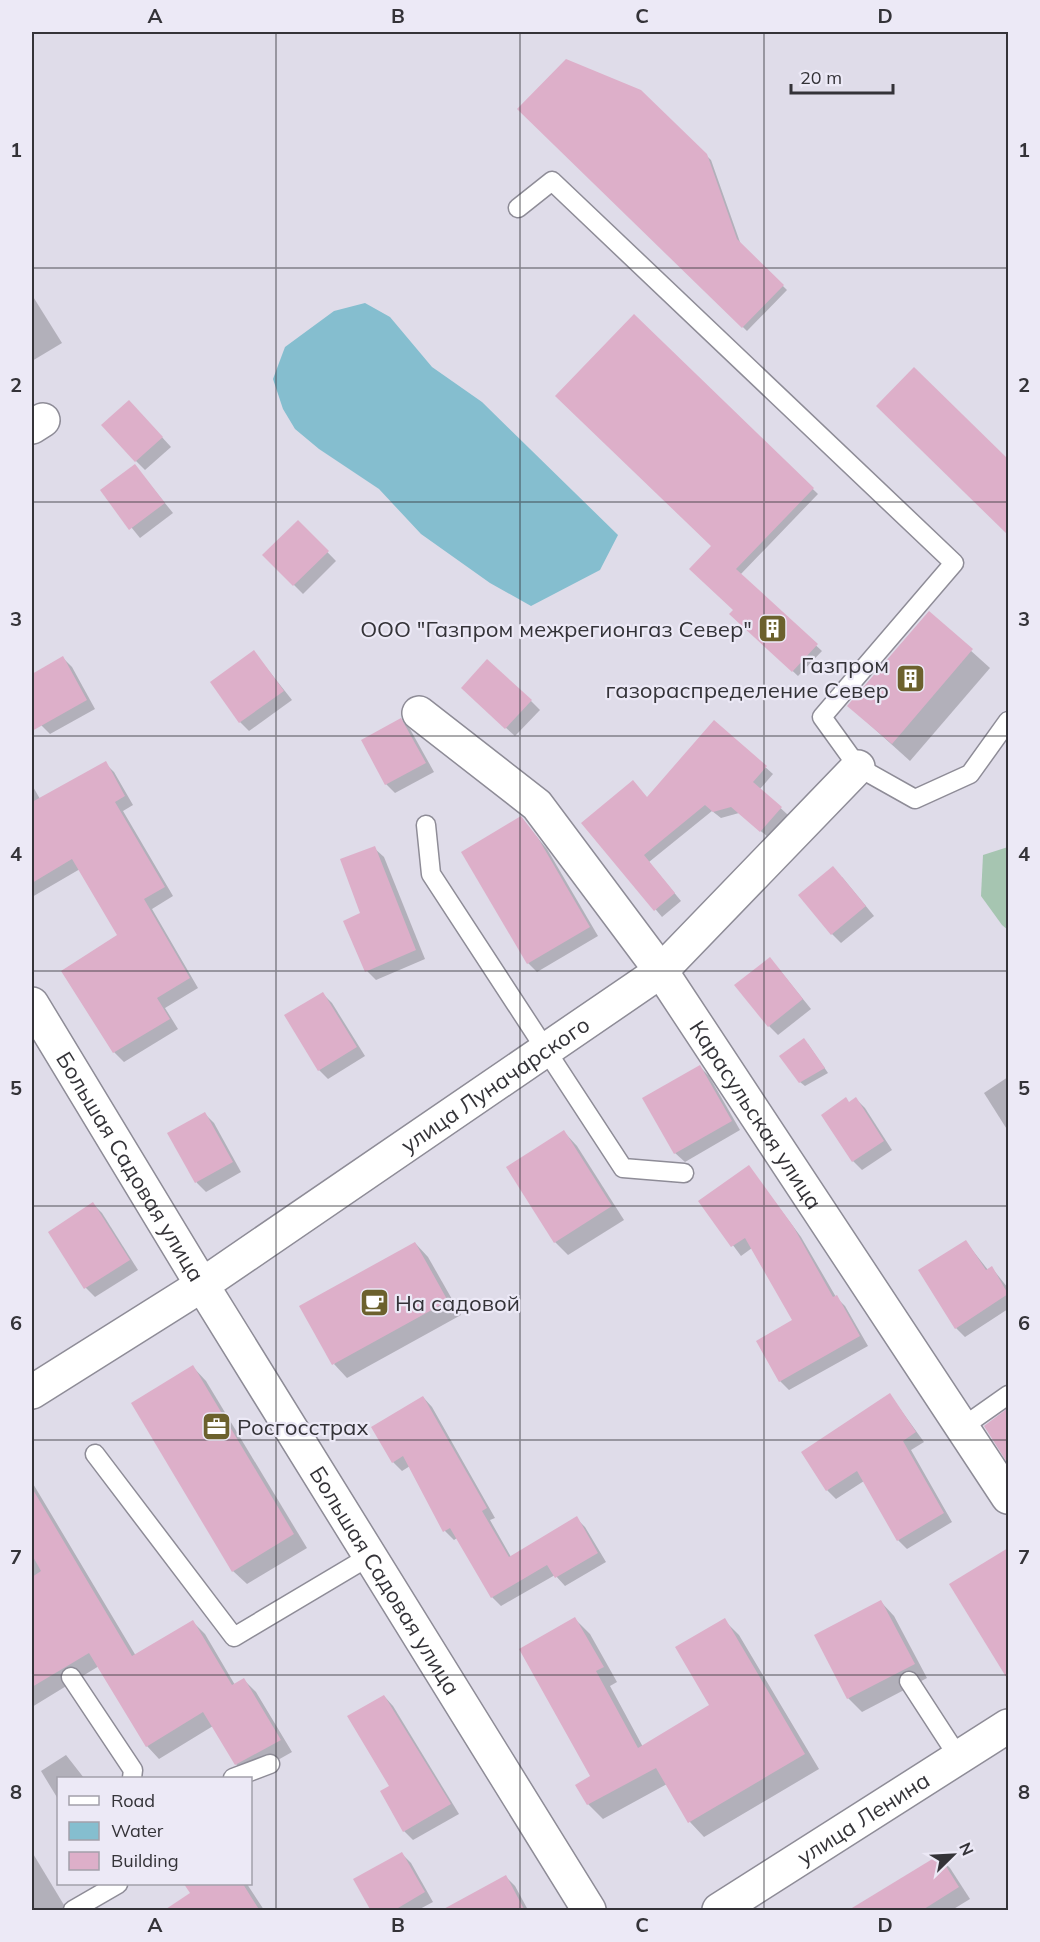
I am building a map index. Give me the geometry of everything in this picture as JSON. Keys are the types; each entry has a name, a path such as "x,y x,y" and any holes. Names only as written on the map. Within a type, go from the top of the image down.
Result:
{"street":[{"path":"420,713 537,805 661,971 858,767"},
{"name":"улица Луначарского","path":"32,1392 201,1285 661,971"},
{"name":"Карасульская улица","path":"661,971 964,1426 1008,1497"},
{"name":"Большая Садовая улица","path":"32,1004 201,1285 589,1911"},
{"name":"улица Ленина","path":"736,1906 1008,1726"}],"lane":[{"path":"518,208 552,181 954,562 822,717 858,767 915,799 970,774 1008,721"},
{"path":"426,825 431,874 623,1168 684,1173"},
{"path":"964,1426 1008,1395"},
{"path":"95,1454 234,1637 369,1556"},
{"path":"72,1677 133,1770 132,1777"},
{"path":"909,1681 959,1758"},
{"path":"238,1777 270,1764"},
{"path":"73,1911 116,1885"}],"green space":[{"path":"1008,847 1008,930 981,896 983,855"}],"water":[{"path":"365,303 390,317 432,367 482,402 618,535 600,570 531,606 490,583 421,534 379,489 319,449 295,429 283,409 273,379 285,347 334,311"}],"building":[{"path":"566,59 641,90 707,154 737,239 784,285 742,328 517,109"},
{"path":"634,314 814,488 736,569 818,644 792,672 729,614 733,610 689,569 711,546 555,396"},
{"path":"914,367 1008,459 1008,535 876,406"},
{"path":"129,400 163,437 135,462 101,425"},
{"path":"135,464 165,503 129,530 100,490"},
{"path":"298,520 329,551 293,586 262,555"},
{"name":"Газпром газораспределение Север","path":"929,611 973,649 892,744 847,706"},
{"path":"254,650 284,691 239,723 210,682"},
{"path":"63,656 87,700 32,731 32,674"},
{"path":"487,659 532,700 505,729 461,688"},
{"path":"401,718 426,763 385,785 361,740"},
{"path":"714,720 767,766 753,782 782,807 760,832 731,807 713,812 705,805 644,855 675,893 654,911 581,823 633,780 647,797"},
{"path":"106,761 125,796 115,802 165,887 144,899 190,978 157,998 170,1019 113,1053 61,971 117,935 72,859 32,883 32,802"},
{"path":"521,816 538,838 590,927 527,964 461,852"},
{"path":"375,846 416,950 365,972 343,921 360,913 340,859"},
{"path":"833,866 866,906 831,935 798,895"},
{"path":"770,957 803,999 768,1027 734,985"},
{"path":"323,992 357,1047 318,1071 284,1015"},
{"path":"804,1038 825,1068 799,1083 779,1056"},
{"path":"700,1065 732,1121 674,1154 642,1098"},
{"path":"846,1097 849,1102 856,1097 884,1141 852,1162 821,1115"},
{"path":"205,1112 233,1162 195,1183 167,1133"},
{"path":"564,1130 612,1206 554,1243 506,1167"},
{"path":"749,1165 793,1226 833,1297 837,1295 860,1336 779,1382 756,1341 792,1320 745,1238 731,1247 698,1201"},
{"path":"93,1202 130,1260 84,1289 48,1232"},
{"path":"966,1240 986,1270 992,1266 1008,1294 955,1329 918,1270"},
{"name":"На садовой","path":"415,1242 448,1301 332,1365 299,1306"},
{"path":"193,1365 294,1534 232,1572 131,1403"},
{"path":"890,1393 916,1432 903,1441 944,1513 897,1541 857,1471 826,1491 801,1452"},
{"path":"423,1396 487,1508 482,1511 509,1557 577,1516 598,1553 555,1578 547,1565 491,1598 450,1528 443,1532 403,1456 392,1463 371,1427"},
{"path":"1008,1408 1008,1464 984,1426"},
{"path":"32,1488 132,1656 193,1620 232,1685 244,1678 281,1740 235,1765 203,1712 146,1747 89,1653 32,1687 32,1577 41,1571 32,1555"},
{"path":"1008,1548 1008,1680 949,1584"},
{"path":"881,1600 915,1664 847,1699 814,1635"},
{"path":"575,1617 604,1667 596,1671 638,1748 709,1705 675,1647 725,1618 805,1754 688,1823 656,1768 587,1805 575,1785 590,1776 519,1649"},
{"path":"384,1695 451,1804 403,1832 380,1791 389,1786 347,1716"},
{"path":"402,1852 425,1892 393,1911 371,1911 353,1879"},
{"path":"939,1855 959,1887 921,1911 847,1911"},
{"path":"506,1875 525,1911 440,1911"},
{"path":"185,1885 244,1885 260,1911 163,1911 190,1893"}],"place":[{"name":"ООО \"Газпром межрегионгаз Север\"","path":"773,629"},
{"name":"Газпром газораспределение Север","path":"910,678"},
{"name":"На садовой","path":"374,1303"},
{"name":"Росгосстрах","path":"216,1427"}]}
